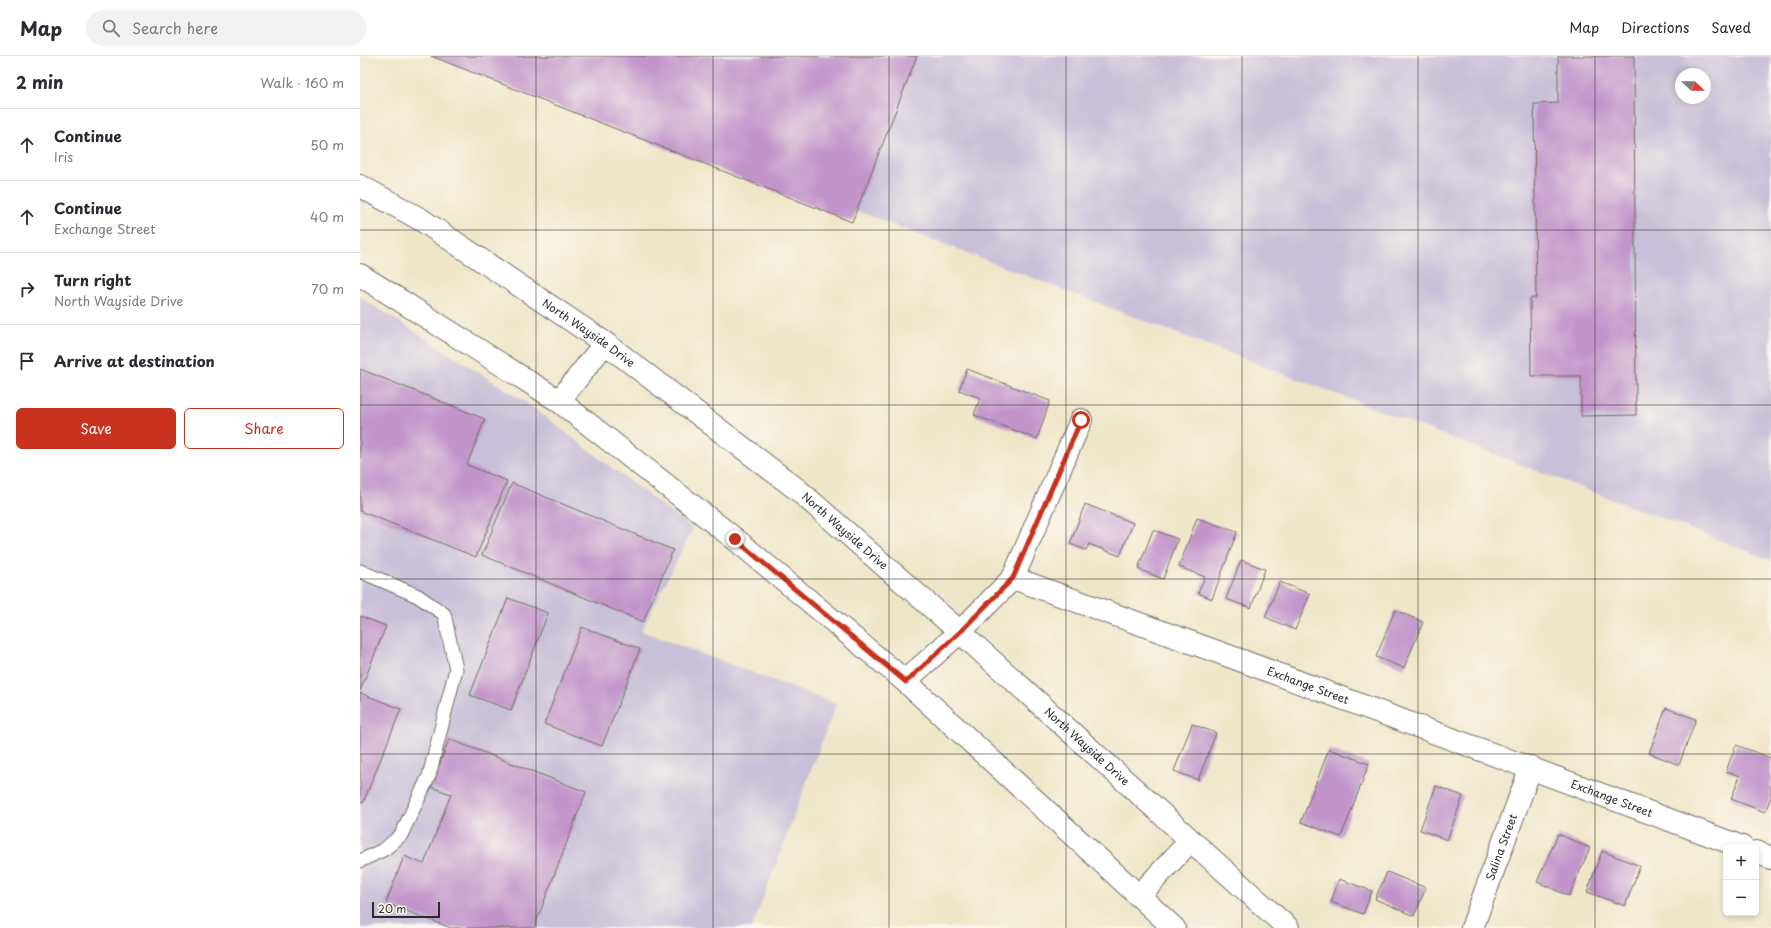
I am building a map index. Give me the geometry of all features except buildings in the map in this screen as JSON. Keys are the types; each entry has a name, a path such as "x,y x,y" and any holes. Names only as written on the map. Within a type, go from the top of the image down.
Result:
{"main road":[{"name":"North Wayside Drive","path":"360,186 420,219 605,343 798,490 960,632 1288,928"},
{"path":"360,275 559,401 735,539 906,682 1174,928"},
{"path":"559,401 605,343"},
{"path":"906,682 960,632 1013,578 1081,420"},
{"name":"Exchange Street","path":"1013,578 1734,844"},
{"name":"Salina Street","path":"1472,928 1531,768"},
{"path":"1139,896 1190,840"},
{"path":"1759,853 1771,858"}],"lane":[{"path":"360,571 418,596 444,614 456,669 429,776 401,835 385,849 360,861"}],"shaded area":[{"path":"451,56 1771,56 1771,560"},
{"path":"360,297 524,401 693,529 641,631 836,704 752,928 360,928"}],"route":[{"path":"735,539 906,682 960,632 1013,578 1081,420"}]}
